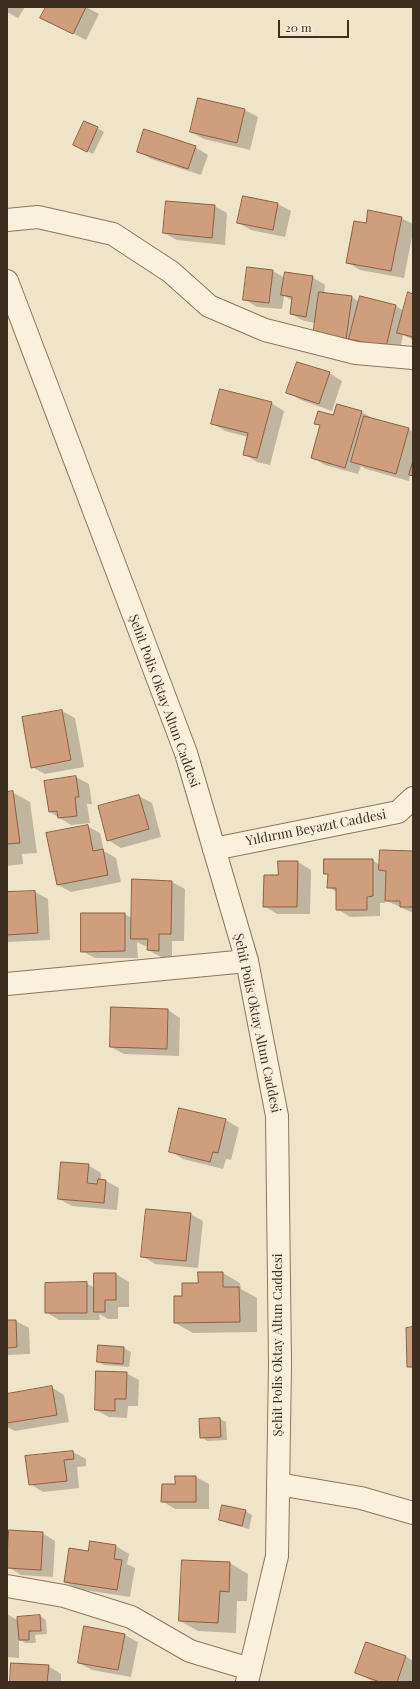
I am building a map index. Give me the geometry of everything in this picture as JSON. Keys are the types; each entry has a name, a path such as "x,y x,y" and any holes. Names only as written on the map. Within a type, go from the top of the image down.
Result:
{"street":[{"path":"7,220 38,217 113,234 171,272 209,306 265,330 356,353 413,358"},
{"name":"Şehit Polis Oktay Altun Caddesi","path":"7,281 186,753 247,960 277,1116 280,1364 277,1556 248,1675"},
{"name":"Yıldırım Beyazıt Caddesi","path":"214,849 398,812 413,798"},
{"path":"7,984 247,960"},
{"path":"278,1484 361,1498 413,1513"},
{"path":"7,1586 64,1596 131,1617 190,1651 248,1675"}],"building":[{"path":"46,7 86,7 73,34 40,18"},
{"path":"198,98 245,109 237,143 190,132"},
{"path":"84,121 98,127 87,152 73,145"},
{"path":"144,129 196,146 188,169 137,152"},
{"path":"243,196 278,203 273,230 237,223"},
{"path":"166,201 215,205 212,238 163,233"},
{"path":"368,210 402,217 391,271 346,263 354,221 366,223"},
{"path":"247,267 273,270 269,303 243,300"},
{"path":"285,272 313,276 306,317 290,314 292,297 281,295"},
{"path":"319,292 352,296 346,340 313,335"},
{"path":"408,292 413,294 413,337 397,333"},
{"path":"360,296 396,305 386,347 349,339"},
{"path":"297,362 330,372 319,404 286,393"},
{"path":"220,389 272,402 257,458 243,455 248,433 211,424"},
{"path":"337,404 362,411 345,468 311,458 320,425 314,424 318,411 333,415"},
{"path":"364,416 409,428 396,474 351,462"},
{"path":"413,461 413,476 409,475"},
{"path":"62,710 71,760 31,768 22,717"},
{"path":"76,776 79,797 75,797 77,816 58,818 57,811 49,812 44,781"},
{"path":"13,791 20,843 7,844 7,792"},
{"path":"139,795 149,829 107,841 98,806"},
{"path":"88,825 93,851 103,849 108,875 57,885 46,833"},
{"path":"380,850 413,851 413,907 400,907 400,901 385,901 386,871 379,870"},
{"path":"324,859 373,859 373,896 367,897 367,910 336,910 336,888 327,888 328,874 324,874"},
{"path":"278,861 298,861 297,907 263,907 264,875 278,875"},
{"path":"132,879 172,881 171,934 159,934 159,951 147,950 148,939 131,939"},
{"path":"35,891 38,933 7,935 7,892"},
{"path":"81,913 125,913 125,951 81,952"},
{"path":"111,1007 168,1009 167,1049 110,1047"},
{"path":"179,1108 226,1119 218,1153 213,1152 210,1162 169,1152"},
{"path":"61,1162 89,1164 87,1183 97,1184 98,1179 106,1180 104,1203 58,1199"},
{"path":"146,1209 191,1213 186,1261 141,1257"},
{"path":"198,1272 223,1272 223,1287 239,1287 240,1322 174,1323 174,1296 182,1296 182,1283 198,1283"},
{"path":"94,1273 116,1273 116,1300 105,1300 105,1312 94,1312"},
{"path":"87,1282 87,1313 45,1313 45,1283"},
{"path":"7,1320 16,1320 17,1347 7,1348"},
{"path":"413,1327 413,1367 407,1367 406,1328"},
{"path":"98,1345 124,1347 123,1364 97,1362"},
{"path":"96,1371 127,1372 126,1399 115,1399 115,1411 95,1410"},
{"path":"52,1386 57,1415 7,1423 7,1394"},
{"path":"220,1418 221,1437 200,1438 199,1419"},
{"path":"73,1451 74,1459 64,1460 67,1481 29,1485 25,1456"},
{"path":"175,1476 196,1476 196,1502 161,1502 162,1484 175,1484"},
{"path":"222,1505 246,1510 242,1526 219,1520"},
{"path":"9,1530 43,1532 41,1570 7,1568"},
{"path":"90,1541 116,1545 114,1559 122,1560 117,1590 64,1582 69,1548 88,1551"},
{"path":"182,1560 230,1562 229,1592 220,1591 218,1623 179,1621"},
{"path":"40,1615 41,1631 29,1631 29,1640 19,1640 17,1617"},
{"path":"84,1626 125,1634 118,1670 78,1663"},
{"path":"366,1642 406,1656 397,1682 380,1682 355,1673"},
{"path":"11,1663 49,1665 47,1682 10,1682"}]}
